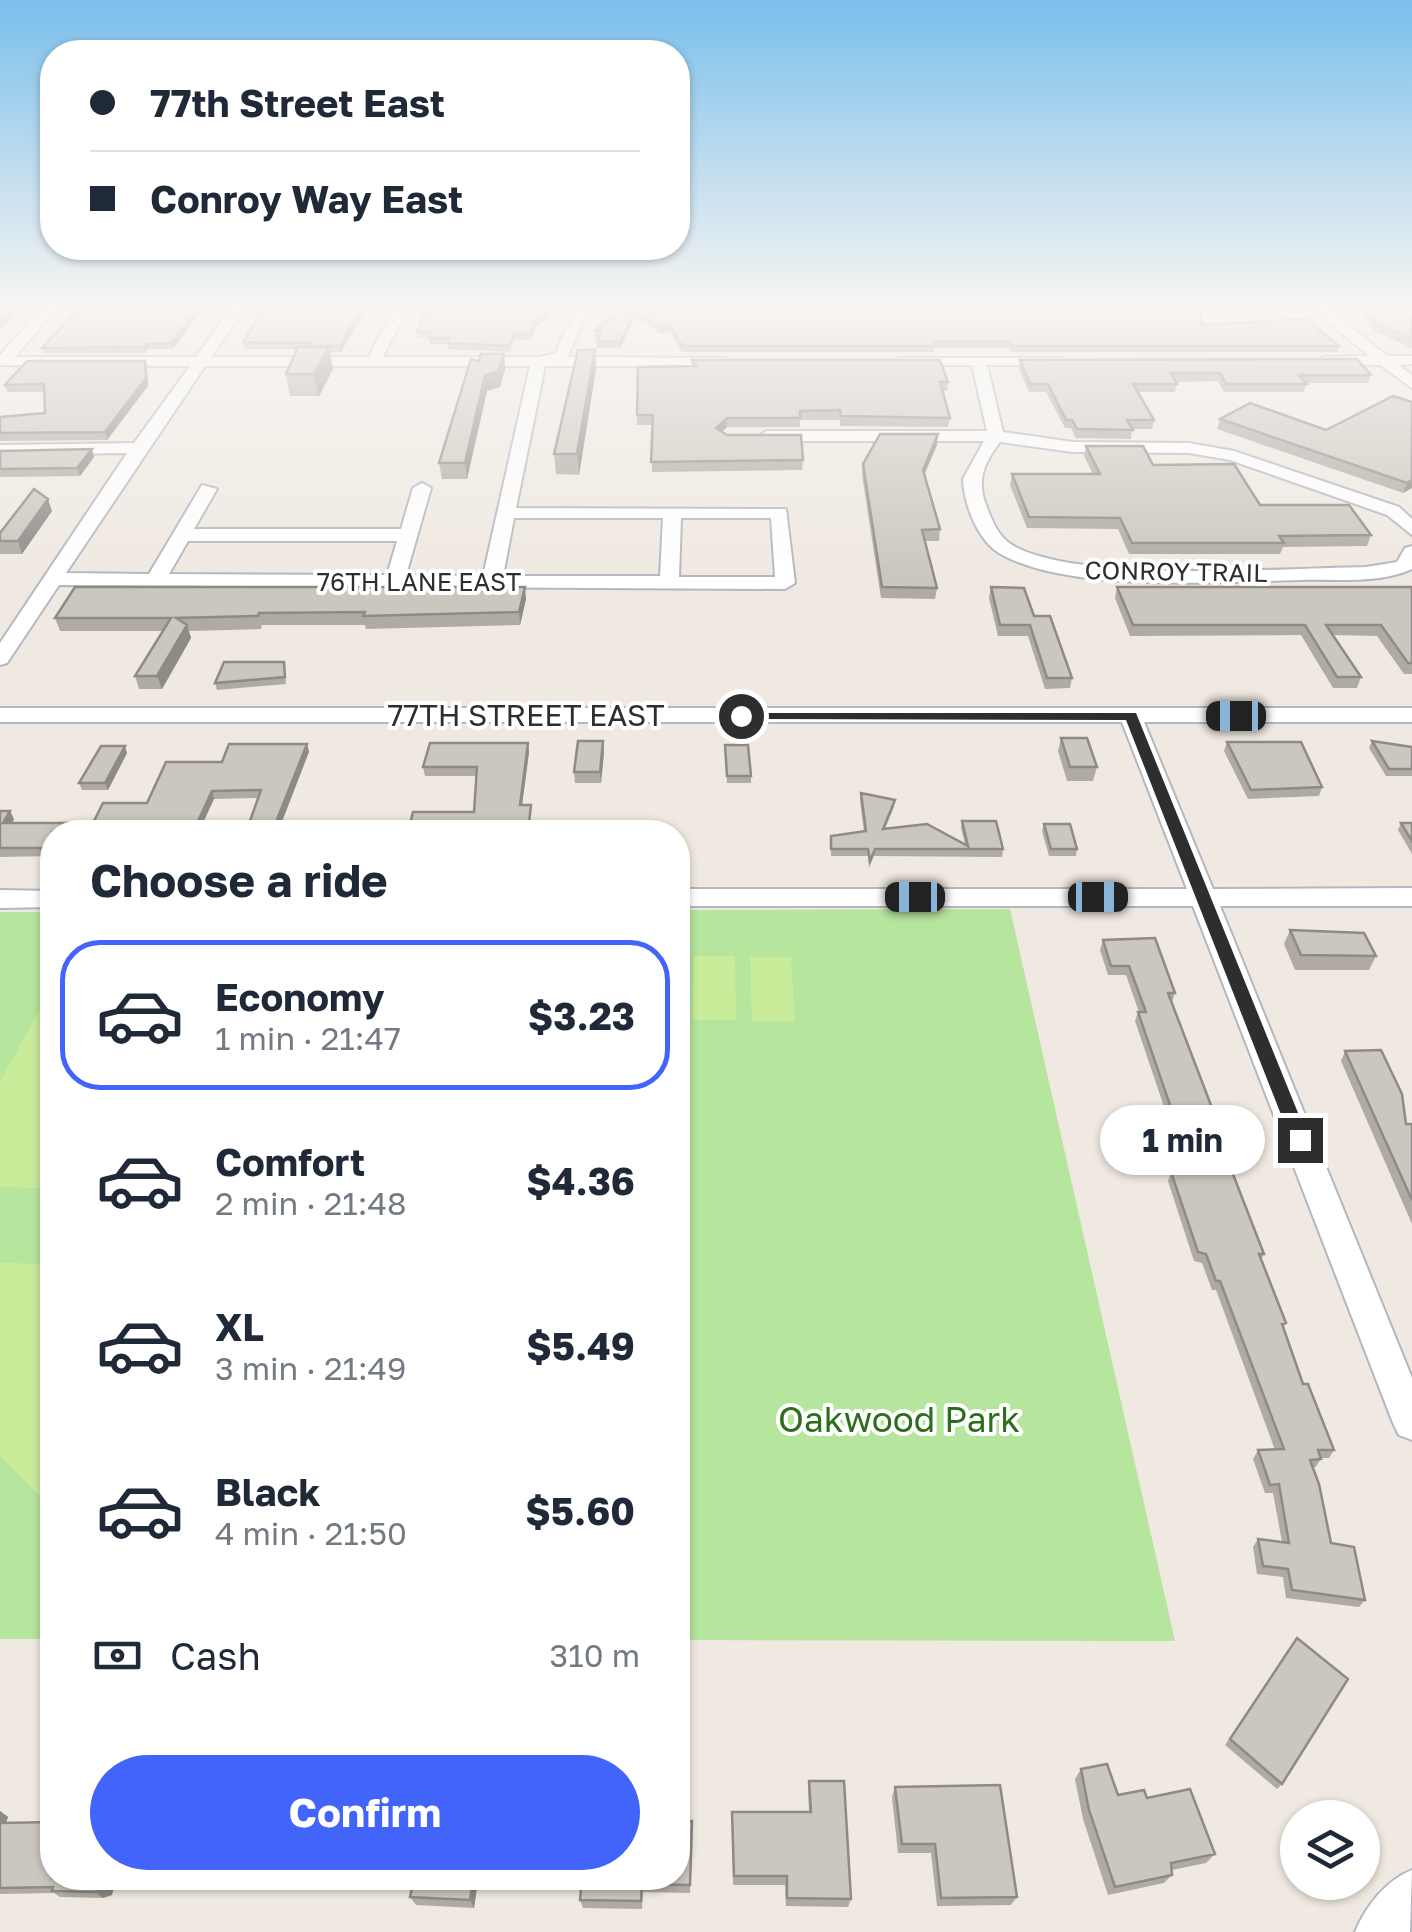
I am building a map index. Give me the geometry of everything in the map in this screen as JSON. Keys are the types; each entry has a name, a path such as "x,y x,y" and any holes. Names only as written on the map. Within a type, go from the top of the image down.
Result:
{"street":[{"path":"0,659 177,395"},
{"path":"492,581 531,395"},
{"path":"986,395 996,436"},
{"path":"746,436 996,436 1073,447 1189,448 1234,456 1402,510 1412,529"},
{"name":"CONROY TRAIL","path":"996,436 972,468 970,491 988,532 1006,549 1030,560 1086,573 1366,573 1404,568 1412,552"},
{"path":"0,450 139,448"},
{"path":"395,580 422,488"},
{"path":"156,580 208,489"},
{"path":"506,513 672,513 669,582"},
{"name":"76TH LANE EAST","path":"53,579 785,583 780,513 672,513"},
{"path":"181,535 408,534"},
{"name":"77TH STREET EAST","path":"0,715 1412,715"},
{"path":"1131,716 1412,1423"},
{"path":"690,898 1412,897"},
{"path":"0,899 40,899"},
{"path":"1379,1932 1412,1893"}],"green space":[{"name":"Oakwood Park","path":"1010,909 1175,1641 690,1640 690,910"},
{"path":"0,912 40,912 40,1639 0,1639"},
{"path":"694,956 735,956 736,1020 693,1020"},
{"path":"750,957 791,957 795,1021 752,1021"},
{"path":"40,1009 40,1188 0,1187 0,1082"},
{"path":"0,1263 40,1264 40,1496 0,1456"}],"building":[{"path":"44,395 133,395 105,432 0,433 0,417 45,413"},
{"path":"460,395 480,395 465,463 439,463"},
{"path":"568,395 587,395 577,454 554,454"},
{"path":"637,395 944,395 950,418 841,416 840,410 800,411 800,418 727,418 716,428 727,435 801,435 803,460 651,462 653,415 637,415"},
{"path":"1054,395 1140,395 1154,420 1127,420 1133,430 1077,429 1072,420 1066,420"},
{"path":"1393,396 1412,402 1412,480 1407,483 1220,419 1250,403 1326,430"},
{"path":"880,434 938,434 923,470 940,529 922,530 937,588 882,587 863,464"},
{"path":"1086,446 1143,446 1153,465 1234,464 1260,505 1349,505 1371,535 1279,536 1284,543 1132,543 1120,518 1029,517 1012,474 1100,474"},
{"path":"92,449 77,468 0,469 0,451"},
{"path":"34,489 48,499 18,541 0,541 0,533"},
{"path":"75,587 525,587 519,612 363,616 365,612 259,613 176,618 187,625 157,676 135,676 171,618 55,618"},
{"path":"991,587 1024,588 1034,616 1050,616 1072,678 1047,678 1030,625 1000,625"},
{"path":"1117,587 1412,587 1412,663 1408,663 1381,625 1326,625 1361,677 1337,677 1305,625 1133,625"},
{"path":"224,662 284,662 285,677 215,683"},
{"path":"1061,738 1087,738 1097,767 1070,767"},
{"path":"578,741 603,741 600,772 574,772"},
{"path":"1372,741 1412,747 1412,769 1389,769"},
{"path":"1227,742 1301,742 1322,787 1251,790"},
{"path":"430,743 528,743 520,805 531,805 529,820 411,820 413,812 474,812 477,767 423,767"},
{"path":"229,744 307,744 277,820 250,820 261,790 212,791 199,820 94,820 103,803 147,803 166,762 222,762"},
{"path":"725,745 748,745 751,776 727,776"},
{"path":"101,746 125,746 105,783 79,783"},
{"path":"861,793 895,800 883,829 927,824 968,846 962,821 996,821 1003,849 875,849 870,861 868,849 831,849 831,836 866,831"},
{"path":"0,811 10,811 3,823 40,823 40,848 0,848"},
{"path":"1401,823 1412,823 1412,841"},
{"path":"1044,824 1070,824 1077,849 1051,849"},
{"path":"1290,930 1364,933 1376,956 1301,955"},
{"path":"1155,938 1175,993 1168,993 1264,1254 1259,1254 1286,1323 1282,1324 1303,1384 1308,1384 1334,1450 1318,1450 1321,1459 1310,1460 1331,1543 1354,1547 1365,1600 1292,1590 1288,1569 1263,1566 1258,1539 1289,1543 1279,1484 1270,1485 1258,1450 1284,1449 1220,1281 1216,1281 1206,1254 1198,1252 1171,1172 1193,1172 1138,1012 1146,1012 1129,966 1111,966 1103,940"},
{"path":"1381,1050 1402,1094 1406,1124 1412,1124 1412,1200 1345,1051"},
{"path":"1297,1638 1348,1679 1282,1784 1230,1739"},
{"path":"1107,1764 1118,1795 1144,1790 1147,1798 1190,1789 1215,1854 1171,1863 1172,1875 1115,1887 1089,1810 1081,1769"},
{"path":"809,1781 844,1781 851,1899 787,1898 787,1876 734,1876 732,1812 811,1812"},
{"path":"1000,1785 1017,1897 941,1898 935,1844 902,1844 895,1787"},
{"path":"690,1821 692,1821 690,1885"},
{"path":"40,1822 40,1887 0,1888 0,1823"},
{"path":"52,1890 102,1890 95,1892"},
{"path":"411,1890 471,1890 470,1900 410,1897"},
{"path":"581,1890 642,1890 641,1901 580,1900"}],"route":[{"path":"741,716 1131,716 1300,1140"}]}
